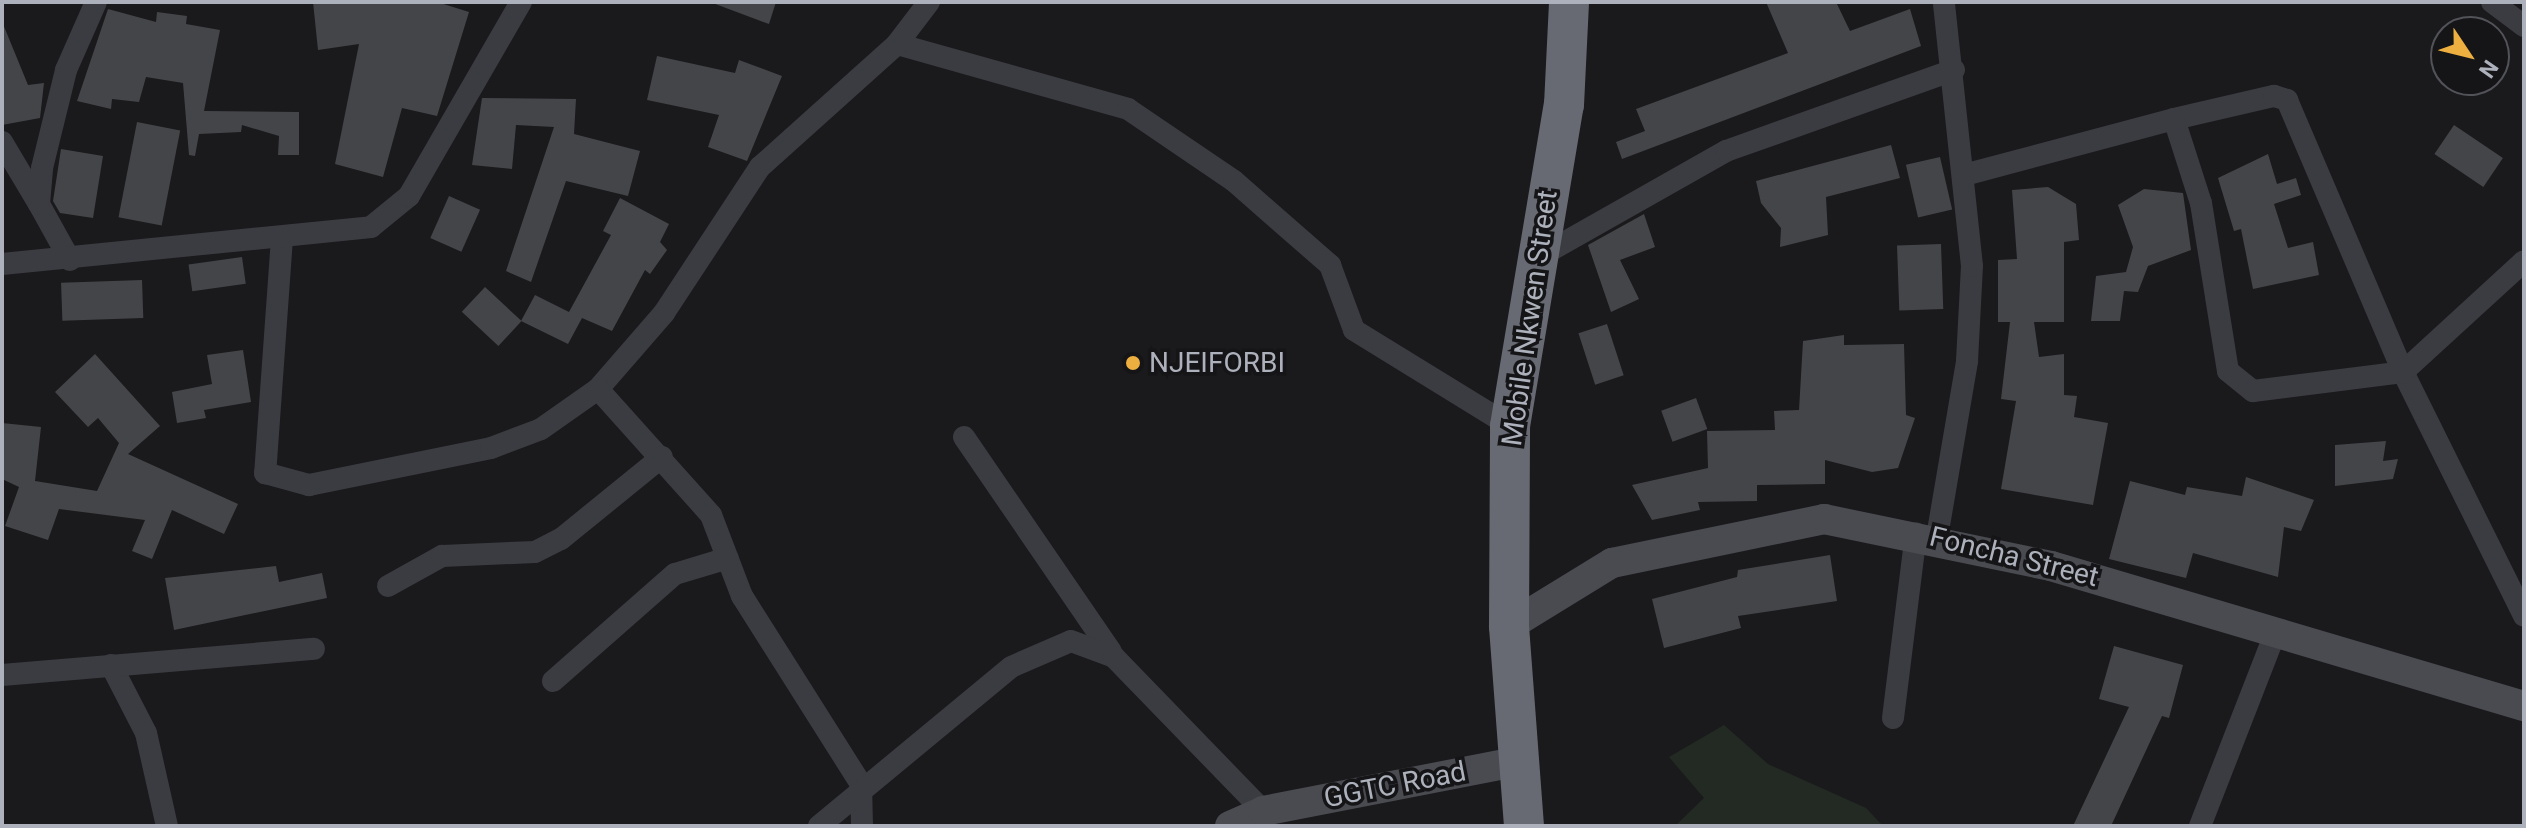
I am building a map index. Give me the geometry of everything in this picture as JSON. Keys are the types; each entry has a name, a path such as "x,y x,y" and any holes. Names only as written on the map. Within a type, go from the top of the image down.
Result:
{"highway":[{"name":"Mobile Nkwen Street","path":"1524,826 1516,762 1509,626 1510,426 1533,260 1564,105 1569,2"}],"main road":[{"name":"Foncha Street","path":"1509,626 1612,563 1715,537 1824,519 1926,535 2276,631 2524,706"},
{"name":"GGTC Road","path":"1230,826 1263,811 1516,762"}],"street":[{"path":"39,204 52,120 96,2"},
{"path":"2,264 70,260 371,227 409,196 521,2"},
{"path":"282,238 260,460 265,473 282,483 338,480 491,448 541,429 598,389 664,313 760,167 897,44 929,2"},
{"path":"1893,718 1926,535 1972,316 1964,175 1944,2"},
{"path":"2492,2 2524,26"},
{"path":"897,44 1128,109 1234,181 1330,265 1354,330 1510,426"},
{"path":"1533,260 1726,151 1954,70"},
{"path":"1964,175 2174,119 2274,96 2287,100 2403,372 2524,616"},
{"path":"2174,119 2201,203 2228,371 2238,385 2253,391 2403,372 2524,261"},
{"path":"2,142 70,260"},
{"path":"598,389 711,515 742,596 861,784 862,826"},
{"path":"964,437 1114,657 1263,811"},
{"path":"388,586 442,556 535,552 561,539 662,457"},
{"path":"553,681 675,574 728,558"},
{"path":"2200,826 2276,631"},
{"path":"819,826 861,784 1046,647 1071,641 1114,657"},
{"path":"2,675 314,649"},
{"path":"111,665 146,733 167,826"}],"shaded area":[{"path":"1724,725 1768,764 1866,808 1883,826 1675,826 1704,798 1669,757"}],"building":[{"path":"313,2 437,2 469,12 437,116 402,108 383,177 335,164 359,44 318,50"},
{"path":"710,2 776,2 769,24"},
{"path":"1766,2 1836,2 1850,31 1910,9 1921,46 1622,159 1616,142 1645,131 1636,109 1788,53"},
{"path":"108,9 156,22 157,12 187,16 186,24 220,30 204,111 299,112 299,155 278,155 279,136 242,125 241,132 199,134 195,156 189,155 183,83 146,77 139,102 112,99 111,109 77,101"},
{"path":"3,24 28,85 44,83 40,118 2,125"},
{"path":"657,56 735,73 739,60 782,76 747,161 708,147 719,115 647,100"},
{"path":"482,98 576,99 574,134 640,151 628,196 566,181 531,282 506,271 554,127 516,125 512,169 472,165"},
{"path":"137,122 180,130 162,226 118,217"},
{"path":"2454,125 2503,158 2483,187 2434,154"},
{"path":"1891,145 1900,178 1826,197 1828,235 1780,247 1781,228 1761,203 1756,181"},
{"path":"61,149 103,156 93,218 60,213 53,201"},
{"path":"2268,154 2277,184 2296,178 2301,195 2274,204 2288,248 2313,242 2319,275 2253,289 2241,229 2234,231 2218,178"},
{"path":"1940,157 1952,210 1918,217 1906,165"},
{"path":"2048,187 2076,204 2079,240 2064,242 2064,322 2034,322 2039,357 2064,354 2064,395 2077,396 2074,417 2108,423 2093,505 2001,489 2016,401 2001,399 2010,322 1998,322 1998,260 2017,259 2012,190"},
{"path":"2144,189 2183,193 2191,250 2148,266 2138,292 2124,291 2120,321 2091,321 2096,276 2126,272 2133,247 2118,205"},
{"path":"449,196 480,210 461,252 430,238"},
{"path":"620,198 669,224 660,242 667,250 650,274 645,270 612,331 582,318 568,344 521,321 535,295 569,312 611,235 603,231"},
{"path":"1644,214 1655,247 1620,260 1639,299 1611,312 1588,245"},
{"path":"1941,244 1943,309 1899,310 1897,246"},
{"path":"242,257 246,284 192,291 189,265"},
{"path":"142,280 143,318 62,321 61,283"},
{"path":"485,287 522,321 498,346 462,312"},
{"path":"1607,324 1624,375 1595,385 1578,333"},
{"path":"1844,335 1844,345 1904,344 1906,415 1915,418 1898,468 1872,472 1825,460 1825,484 1757,485 1757,501 1698,502 1700,510 1652,520 1632,485 1708,468 1707,431 1775,430 1774,411 1799,410 1803,341"},
{"path":"243,350 251,402 204,410 206,418 177,423 172,392 212,384 207,355"},
{"path":"95,354 160,426 128,454 238,504 224,534 172,510 152,559 132,551 145,520 59,509 48,540 5,526 19,487 2,479 2,423 41,427 35,481 97,491 119,443 98,418 88,427 55,392"},
{"path":"1696,398 1707,429 1673,442 1661,411"},
{"path":"2386,441 2383,461 2398,459 2393,479 2335,486 2335,445"},
{"path":"2246,477 2314,500 2301,531 2284,527 2278,577 2193,553 2186,578 2109,559 2130,481 2185,495 2187,487 2242,496"},
{"path":"1830,555 1837,601 1738,616 1741,628 1664,648 1652,599 1737,577 1738,570"},
{"path":"276,566 279,582 322,573 327,598 174,630 165,578"},
{"path":"2114,646 2183,665 2169,718 2162,716 2111,826 2073,826 2129,707 2099,699"}],"place":[{"name":"NJEIFORBI","path":"1133,363"}]}
